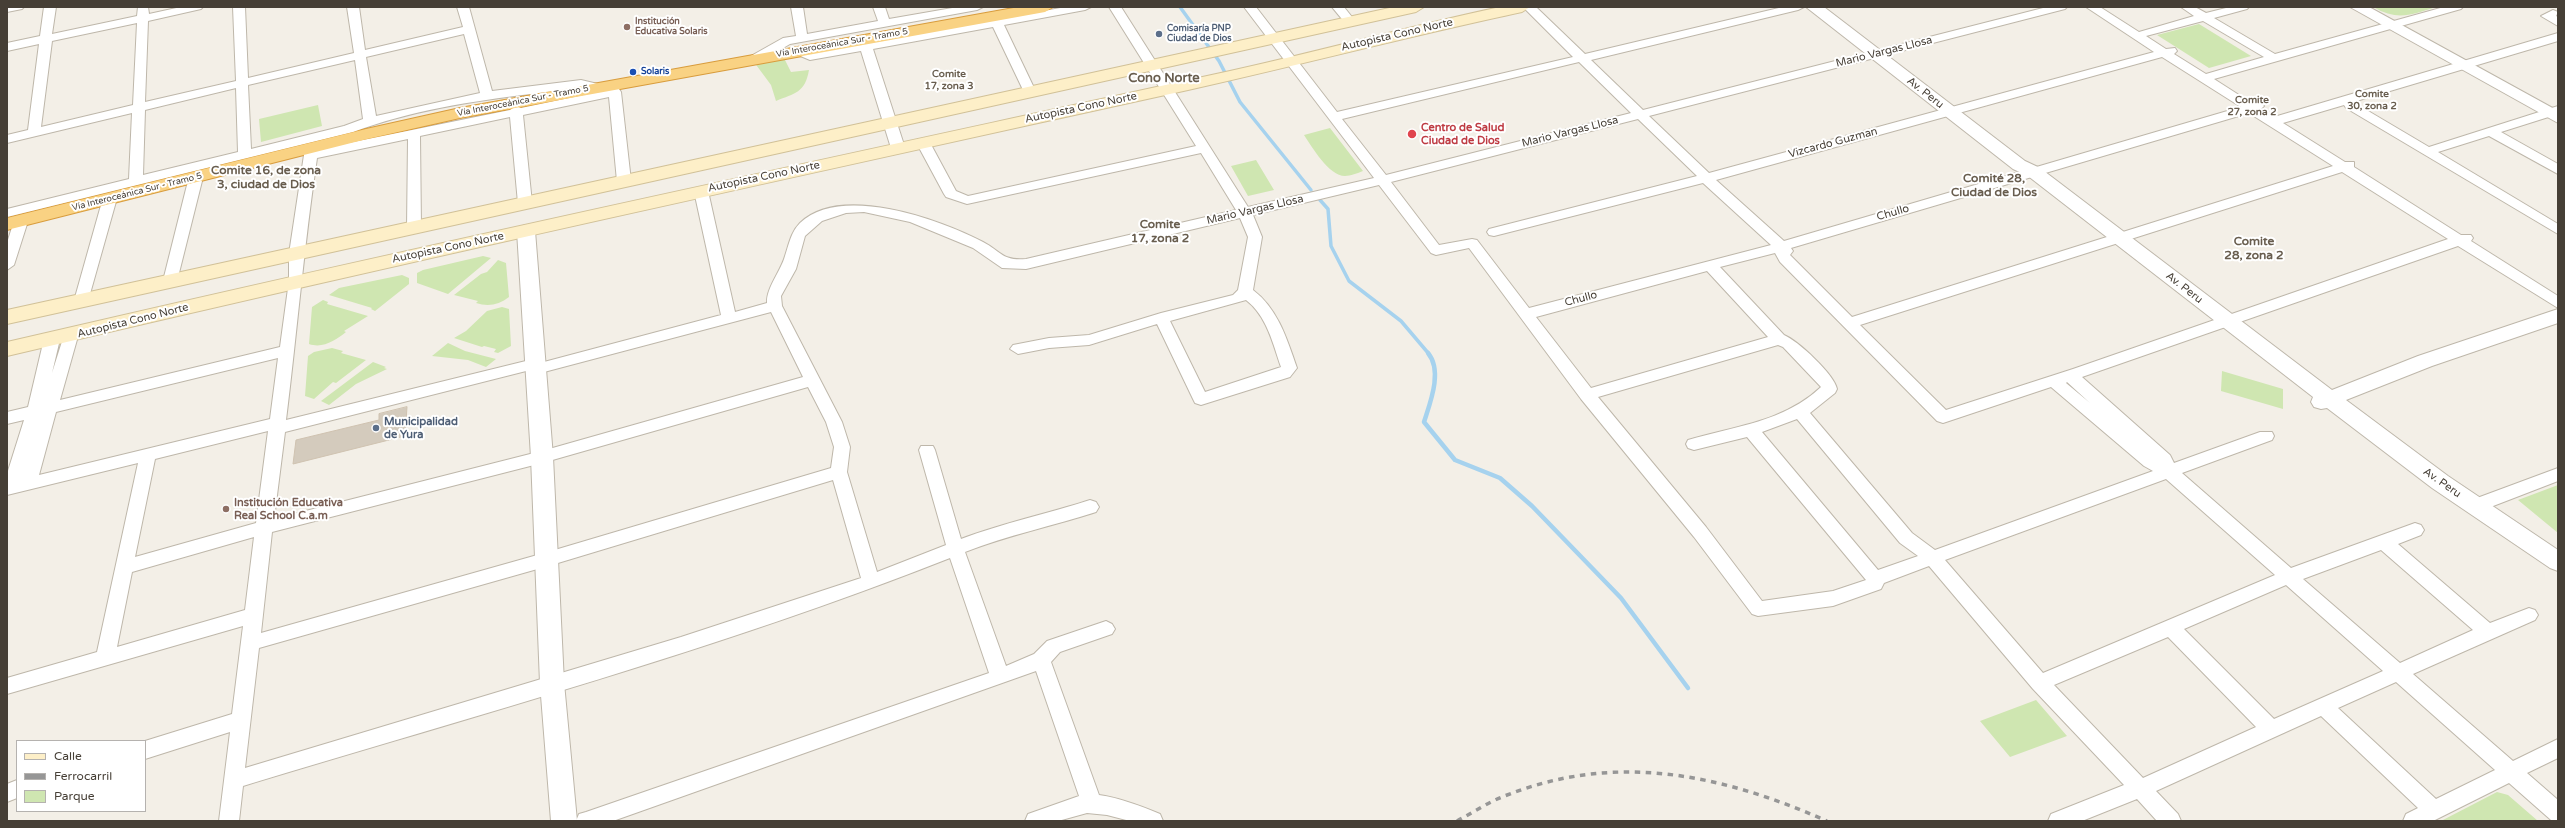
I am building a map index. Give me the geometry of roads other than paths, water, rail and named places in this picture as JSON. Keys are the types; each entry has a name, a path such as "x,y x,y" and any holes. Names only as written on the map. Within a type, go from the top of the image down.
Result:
{"highway":[{"name":"Vía Interoceánica Sur - Tramo 5","path":"12,219 70,209 196,177 308,152 422,122 595,87 755,59 800,45 1045,7"}],"main road":[{"name":"Autopista Cono Norte","path":"7,317 1416,7"},
{"name":"Autopista Cono Norte","path":"7,349 61,338 296,281 923,142 1168,90 1522,7"}],"street":[{"path":"7,9 18,7"},
{"path":"34,133 50,7"},
{"path":"7,47 143,13 197,7"},
{"path":"239,7 246,152"},
{"path":"353,7 370,121"},
{"path":"463,7 487,95"},
{"path":"798,7 800,45 810,56 1085,7"},
{"path":"879,7 884,23"},
{"path":"800,45 884,23 977,7"},
{"path":"1018,349 1089,340 1161,318 1238,299 1245,292 1255,237 1245,213 1114,7"},
{"path":"1250,7 1436,250 1472,243 1587,395 1700,532 1758,609 1831,598 1865,590 1875,584 1875,578 1750,429"},
{"path":"1338,7 1350,22"},
{"path":"1529,7 1779,247 1785,259 1857,323 1946,410"},
{"path":"1334,117 1798,7"},
{"name":"Av. Peru","path":"1814,7 2120,241 2217,319 2330,404 2475,506 2558,562"},
{"name":"Mario Vargas Llosa","path":"774,306 774,296 790,269 798,236 805,226 817,218 844,209 864,208 914,219 978,245 1007,265 1026,264 1383,180 2060,7"},
{"path":"2092,7 2281,122 2458,236 2558,303"},
{"path":"2101,7 2144,33 2167,52 2212,76 2255,107"},
{"path":"2188,7 2273,58"},
{"path":"2144,33 2243,7"},
{"path":"2358,7 2396,25 2556,113"},
{"path":"2368,7 2396,25"},
{"path":"2212,76 2457,7"},
{"path":"2541,7 2556,17"},
{"path":"136,180 141,108 143,13"},
{"path":"997,23 1030,92"},
{"path":"7,139 469,29"},
{"path":"2281,122 2350,105 2472,67 2558,37"},
{"path":"2281,122 2558,44"},
{"path":"866,47 898,148"},
{"name":"Vizcardo Guzman","path":"1494,232 1706,178 2167,52"},
{"path":"7,265 12,219 41,204 246,152 348,129 370,121 487,95 581,84 615,92"},
{"path":"229,821 276,428 296,281 296,254 308,152 414,133 516,110 615,92"},
{"path":"615,92 624,181"},
{"path":"2350,105 2558,230"},
{"name":"Chullo","path":"1526,314 1709,264 1779,247 2027,170 2255,107"},
{"path":"516,110 525,203"},
{"path":"2428,151 2556,113"},
{"path":"2492,132 2558,170"},
{"path":"414,133 414,228"},
{"path":"923,142 951,194 967,200 1205,148"},
{"path":"1857,323 2351,168"},
{"path":"170,281 196,177"},
{"path":"701,192 730,318"},
{"path":"81,301 110,198"},
{"path":"41,204 70,209"},
{"path":"526,231 548,559 552,682 564,821"},
{"path":"1946,410 2071,366 2217,319 2458,236 2558,295"},
{"path":"1694,444 1750,429 1800,412 1818,402 1829,390 1828,383 1788,343 1779,339 1709,264"},
{"path":"1161,318 1201,399 1285,373 1289,368 1277,329 1257,300 1245,292"},
{"path":"9,488 269,425 276,428 534,364 544,367 774,306 796,345 834,422 842,447 839,472 871,582"},
{"path":"2330,404 2425,361 2558,316"},
{"path":"1946,410 2070,376 2217,319"},
{"path":"2330,404 2558,327"},
{"path":"28,484 42,410 61,338"},
{"path":"1587,395 1779,339"},
{"path":"7,418 286,351"},
{"path":"2070,376 2164,459 2168,471"},
{"path":"124,567 264,528 542,457 812,380"},
{"path":"2054,381 2150,462 2168,471 2558,813"},
{"path":"2330,404 2435,489 2558,572"},
{"path":"9,488 42,410"},
{"path":"1800,412 1906,538 1932,557 2040,683 2171,821"},
{"path":"1875,578 2266,436"},
{"path":"927,450 956,548 1000,677"},
{"path":"105,659 148,455"},
{"path":"251,643 548,559 839,472"},
{"path":"2475,506 2558,474"},
{"path":"234,780 552,682 681,645 871,582 993,534 1040,523 1090,507"},
{"path":"2040,683 2288,577 2415,530"},
{"path":"2384,542 2488,632"},
{"path":"7,686 254,615"},
{"path":"2058,821 2141,788 2529,615"},
{"path":"2171,628 2271,729"},
{"path":"586,821 1000,677 1041,660 1054,646 1106,629"},
{"path":"1041,660 1062,714 1092,804"},
{"path":"2323,706 2434,810"},
{"path":"146,750 240,720"},
{"path":"2413,821 2558,748"},
{"path":"1035,821 1077,805 1092,804 1134,812 1153,821"}],"waterway":[{"path":"1180,7 1219,61 1240,102 1311,190"},
{"path":"1320,200 1328,209 1331,246 1349,281 1401,321 1429,354"},
{"path":"1428,353 1435,369 1435,378 1432,397 1424,422 1455,460 1500,478 1532,506 1621,598 1688,688"}],"railway":[{"path":"1457,821 1496,799 1544,783 1585,775 1626,772 1667,774 1707,781 1747,791 1827,821"}],"place":[{"name":"Institución Educativa Solaris","path":"627,27"},
{"name":"Comisaría PNP Ciudad de Dios","path":"1159,34"},
{"name":"Solaris","path":"633,72"},
{"name":"Centro de Salud Ciudad de Dios","path":"1412,134"},
{"name":"Municipalidad de Yura","path":"376,428"},
{"name":"Institución Educativa Real School C.a.m","path":"226,509"}],"district":[{"name":"Cono Norte","path":"1164,79"},
{"name":"Comite 17, zona 3","path":"949,80"},
{"name":"Comite 30, zona 2","path":"2372,100"},
{"name":"Comite 27, zona 2","path":"2252,106"},
{"name":"Comite 16, de zona 3, ciudad de Dios","path":"266,178"},
{"name":"Comité 28, Ciudad de Dios","path":"1994,186"},
{"name":"Comite 17, zona 2","path":"1160,232"},
{"name":"Comite 28, zona 2","path":"2254,249"}]}
